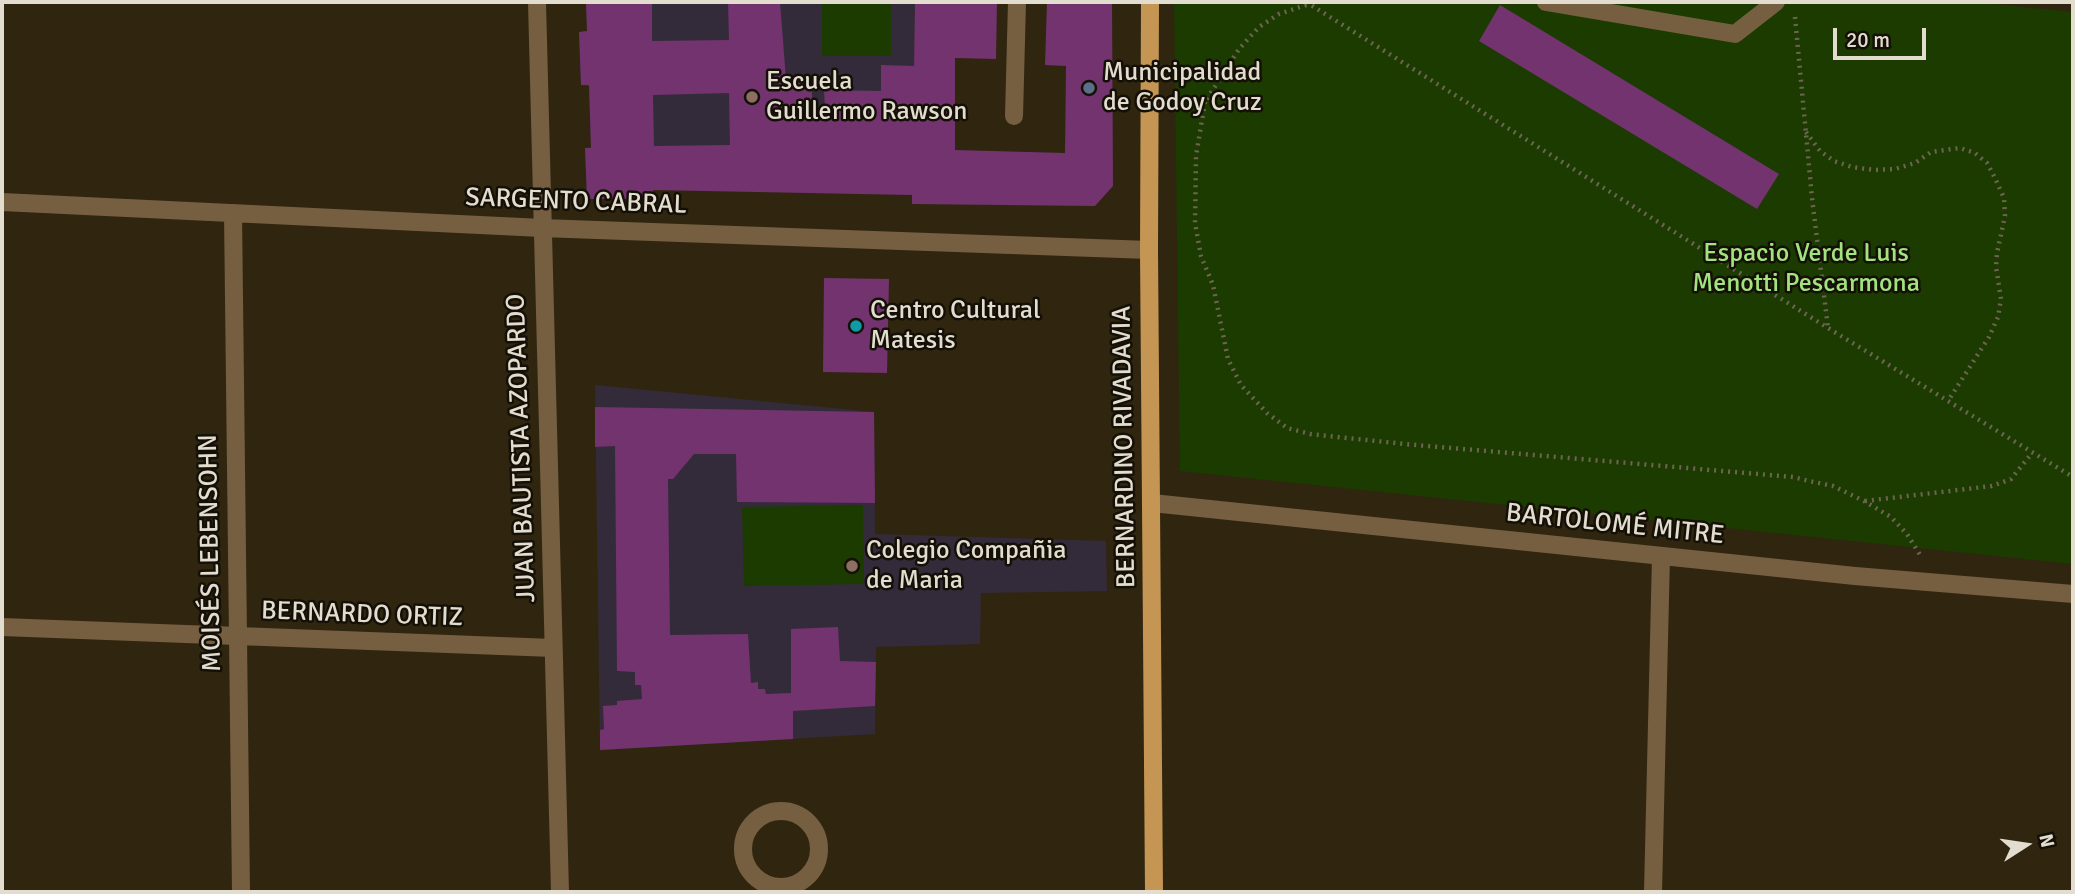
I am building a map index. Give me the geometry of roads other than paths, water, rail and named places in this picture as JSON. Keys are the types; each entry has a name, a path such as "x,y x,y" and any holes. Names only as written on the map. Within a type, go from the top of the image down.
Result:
{"main road":[{"name":"BERNARDINO RIVADAVIA","path":"1150,2 1149,250 1154,892"}],"street":[{"name":"JUAN BAUTISTA AZOPARDO","path":"537,2 560,892"},
{"path":"1014,116 1017,2"},
{"path":"1546,2 1735,34 1776,2"},
{"name":"SARGENTO CABRAL","path":"2,202 541,228 1149,250"},
{"name":"MOISÉS LEBENSOHN","path":"233,214 241,892"},
{"name":"BARTOLOMÉ MITRE","path":"1152,503 1661,556 2073,594"},
{"path":"1653,892 1661,556"},
{"name":"BERNARDO ORTIZ","path":"2,627 554,648"},
{"path":"792,811 812,825 818,836 820,849 817,862 811,873 791,889 766,884 755,877 743,855 747,830 766,813 792,811"}],"place":[{"name":"Municipalidad de Godoy Cruz","path":"1089,88"},
{"name":"Escuela Guillermo Rawson","path":"752,97"},
{"name":"Centro Cultural Matesis","path":"856,326"},
{"name":"Colegio Compañia de Maria","path":"852,566"}],"park label":[{"name":"Espacio Verde Luis Menotti Pescarmona","path":"1806,269"}]}
